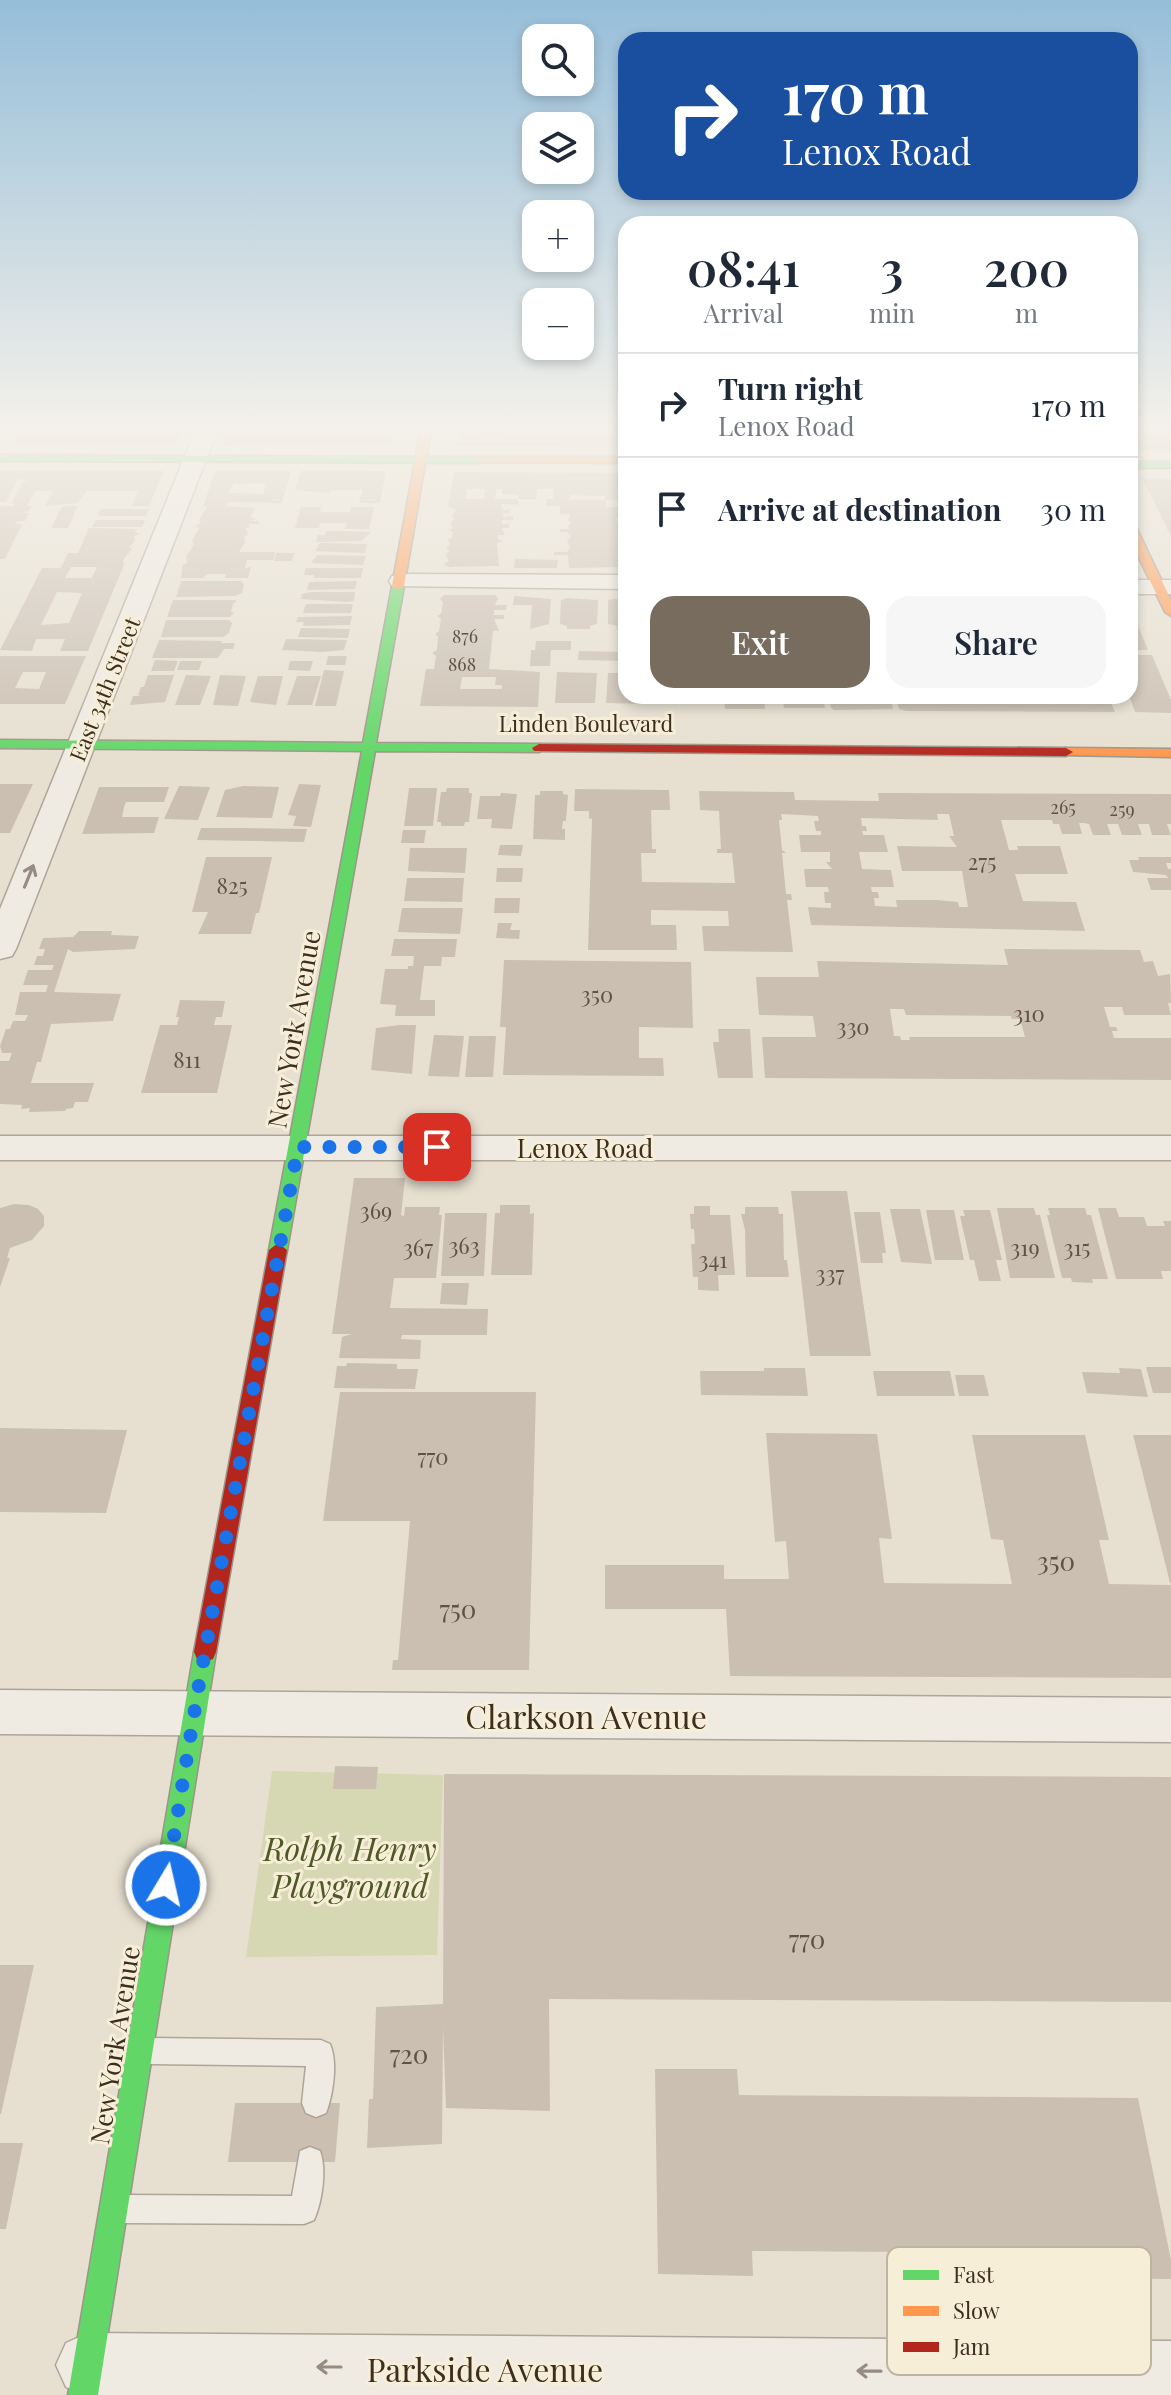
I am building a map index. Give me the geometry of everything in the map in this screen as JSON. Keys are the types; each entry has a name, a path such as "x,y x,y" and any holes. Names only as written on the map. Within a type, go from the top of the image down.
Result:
{"main road":[{"name":"New York Avenue","path":"85,2380 194,1713 408,541"},
{"path":"1138,541 1165,587 1171,612"},
{"name":"Linden Boulevard","path":"0,744 1171,753"}],"street":[{"name":"East 34th Street","path":"0,949 162,541"},
{"path":"401,581 618,582"},
{"path":"1138,587 1165,587"},
{"name":"Lenox Road","path":"0,1148 1171,1148"},
{"name":"Clarkson Avenue","path":"0,1712 1171,1720"},
{"name":"Parkside Avenue","path":"1151,2373 1171,2373"},
{"name":"Parkside Avenue","path":"85,2380 887,2375"}],"lane":[{"path":"139,2051 321,2053 316,2103"},
{"path":"113,2209 304,2210 310,2161"}],"green space":[{"name":"Rolph Henry Playground","path":"272,1771 443,1775 437,1955 246,1957"}],"building":[{"path":"0,541 14,541 5,559 0,559"},
{"path":"83,541 135,541 123,560 124,565 88,651 60,651 65,639 36,639 32,651 0,650 42,568 61,568 68,553 78,553","holes":["71,567 97,567 92,578 65,578","57,592 82,593 69,623 41,625"]},
{"path":"192,541 245,541 239,552 275,552 273,560 247,560 245,568 251,567 248,578 207,574 203,578 181,578 183,565 188,562 186,557 194,544"},
{"path":"448,541 503,541 497,543 499,566 448,567 444,564 449,561 446,555 450,550 446,549 451,543"},
{"path":"567,541 618,541 618,567 569,568 568,555 554,555 554,552 567,552 570,547"},
{"path":"320,543 367,544 365,553 315,551"},
{"path":"276,553 294,553 292,561 274,561"},
{"path":"317,555 366,556 363,565 311,563"},
{"path":"515,559 558,560 557,568 514,568"},
{"path":"306,568 363,568 361,578 314,578 314,575 304,575"},
{"path":"181,581 241,581 244,584 242,593 235,596 176,597"},
{"path":"357,581 355,589 307,590 309,582"},
{"path":"355,592 354,601 301,599 302,594"},
{"path":"444,595 495,595 498,598 495,605 507,605 506,610 494,610 494,615 504,615 504,619 494,619 499,631 493,631 489,669 540,672 538,707 420,706 426,669 434,669 436,656 432,653 437,650 438,637 435,634 439,631 441,619 437,616 441,614 443,602 440,599","holes":["462,677 496,677 495,685 502,685 502,689 460,689"]},
{"path":"514,596 551,599 549,624 530,629 532,605 513,605"},
{"path":"618,599 618,630 617,626 608,624 608,600"},
{"path":"173,600 237,601 233,604 231,612 234,613 230,617 167,617"},
{"path":"561,600 598,600 597,624 590,626 590,629 567,629 567,626 560,624"},
{"path":"306,604 353,604 351,613 303,613"},
{"path":"352,616 350,625 303,626 304,622 296,622 298,617"},
{"path":"166,620 229,620 232,623 229,633 223,637 161,637"},
{"path":"1138,626 1148,650 1138,650"},
{"path":"301,628 350,629 348,638 298,637"},
{"path":"286,639 347,640 344,650 322,652 282,650"},
{"path":"159,640 235,643 233,649 224,649 218,658 152,658"},
{"path":"536,641 571,641 571,650 551,650 550,666 530,666 531,650 535,650"},
{"path":"579,651 618,652 618,661 578,660"},
{"path":"1138,655 1152,655 1171,700 1171,713 1135,712 1132,704 1138,704"},
{"path":"0,656 86,656 65,704 0,704","holes":["23,672 46,672 39,689 15,688"]},
{"path":"328,656 347,656 345,665 326,665"},
{"path":"155,660 178,661 174,671 151,671"},
{"path":"180,661 202,661 199,670 177,670"},
{"path":"290,661 313,661 310,671 288,670"},
{"path":"324,670 344,671 336,706 315,706"},
{"path":"557,672 597,673 595,703 555,703"},
{"path":"608,673 618,673 618,703 606,703"},
{"path":"148,675 174,675 165,702 130,705 133,696 141,696 138,695"},
{"path":"186,675 211,676 200,705 175,705"},
{"path":"220,675 246,676 238,706 213,705"},
{"path":"258,676 283,676 276,705 250,702"},
{"path":"297,676 321,676 312,705 287,705"},
{"path":"725,704 765,704 765,709 725,709"},
{"path":"783,704 824,704 825,708 784,708"},
{"path":"830,704 892,704 893,709 834,710"},
{"path":"898,704 1112,704 1115,712 906,711 899,709"},
{"path":"0,784 33,784 10,833 0,833"},
{"path":"299,784 321,785 311,827 293,826 296,816 288,815"},
{"path":"179,786 210,787 198,820 164,819"},
{"path":"243,786 279,787 272,818 216,817 225,790"},
{"path":"99,787 169,787 164,802 126,802 124,807 122,817 159,817 154,833 82,834"},
{"path":"409,788 437,788 433,826 404,826"},
{"path":"447,788 469,788 469,793 472,793 469,822 465,822 464,826 441,826 441,822 437,822 441,792 446,792"},
{"path":"575,789 669,790 670,810 651,810 652,849 656,849 656,853 641,853 642,882 735,883 732,853 717,853 717,849 721,849 719,811 700,810 699,791 794,792 795,800 879,801 878,793 1171,794 1171,824 1167,824 1171,835 1152,835 1149,824 1138,824 1142,835 1122,835 1118,824 1107,824 1111,835 1093,835 1089,824 1084,823 1079,823 1082,834 1062,834 1059,824 1053,824 1052,820 1001,820 1009,850 1018,850 1017,846 1060,846 1068,874 1015,874 1023,901 1076,902 1085,931 811,925 808,907 831,908 831,903 825,903 824,892 829,892 828,887 806,887 804,869 832,869 826,862 830,862 830,852 801,852 799,835 821,835 821,831 816,831 814,821 819,821 818,816 781,814 782,850 786,853 782,853 786,894 791,894 792,900 787,900 793,952 704,951 702,926 729,926 728,911 651,910 651,925 676,925 677,950 588,950 592,819 589,818 589,811 574,811","holes":["937,814 949,814 954,836 949,836 957,847 897,846 902,871 962,871 968,907 959,907 958,902 937,900 896,900 897,907 875,906 874,898 879,898 878,892 872,892 871,887 894,887 891,870 862,869 859,852 888,852 884,835 863,835 862,831 867,831 866,826 862,826 861,818 938,820"]},
{"path":"540,791 563,791 568,795 566,821 563,821 562,829 565,829 565,840 533,839 535,795 540,795"},
{"path":"501,793 517,794 512,829 491,828 492,819 477,819 480,796 500,796"},
{"path":"201,828 307,829 304,842 197,840"},
{"path":"403,830 426,830 424,843 401,843"},
{"path":"500,845 523,845 521,856 498,855"},
{"path":"410,848 467,848 465,873 408,871"},
{"path":"206,857 272,857 251,934 198,934 208,912 192,912"},
{"path":"1138,857 1171,857 1171,863 1166,863 1171,869 1171,890 1151,890 1147,878 1168,878 1166,875 1133,872 1129,860 1139,860"},
{"path":"497,868 523,868 522,882 496,882"},
{"path":"407,878 464,878 462,902 404,901"},
{"path":"495,898 520,898 519,913 494,913"},
{"path":"402,908 463,908 460,934 398,932"},
{"path":"498,923 512,923 510,930 520,930 519,939 496,938"},
{"path":"79,931 112,931 111,935 139,936 135,949 73,952 68,949 54,992 121,994 113,1021 51,1024 41,1062 37,1062 31,1083 94,1083 88,1102 75,1102 73,1108 65,1111 29,1112 30,1108 21,1109 22,1105 0,1104 0,1061 9,1061 12,1053 2,1053 0,1046 6,1029 10,1029 13,1021 25,1021 28,1015 15,1015 20,992 46,992 48,985 23,985 28,970 52,970 54,965 34,965 37,956 43,956 45,949 39,949 43,938 73,937"},
{"path":"394,939 457,939 455,957 442,957 441,966 424,966 420,1000 435,1000 435,1016 395,1016 396,1005 380,1004 385,969 408,969 408,966 413,966 414,956 391,956"},
{"path":"1004,949 1140,950 1144,962 1153,961 1158,976 1170,974 1171,1003 1168,1003 1171,1015 1124,1015 1122,1007 1104,1007 1110,1027 1116,1027 1118,1031 1112,1031 1114,1038 1171,1038 1171,1080 765,1078 762,1037 816,1037 813,1016 759,1015 756,977 819,977 817,961 1008,965","holes":["890,1009 904,1009 906,1015 1011,1016 1012,1019 1020,1019 1025,1037 909,1037 910,1040 901,1040 900,1036 894,1036"]},
{"path":"504,960 691,962 693,1028 639,1027 639,1058 663,1058 664,1076 503,1075 506,1027 500,1027"},
{"path":"180,1000 225,1001 222,1017 216,1017 214,1025 232,1025 217,1093 141,1093 160,1025 177,1025"},
{"path":"416,1025 412,1074 371,1070 376,1028"},
{"path":"718,1029 750,1029 753,1078 718,1078 713,1042 719,1042"},
{"path":"434,1035 464,1036 459,1077 428,1076"},
{"path":"469,1036 496,1036 493,1077 465,1077"},
{"path":"354,1178 405,1178 401,1215 404,1216 405,1207 440,1207 439,1215 442,1215 436,1278 394,1278 390,1308 488,1309 487,1335 402,1335 401,1339 421,1340 420,1359 339,1358 342,1337 352,1334 332,1334"},
{"path":"791,1191 847,1191 871,1356 810,1356"},
{"path":"14,1204 38,1209 44,1216 44,1226 32,1240 10,1248 7,1258 10,1258 0,1287 0,1208"},
{"path":"500,1205 530,1205 530,1214 534,1213 532,1275 491,1275 495,1213 500,1213"},
{"path":"694,1206 710,1206 710,1215 730,1215 735,1275 718,1275 719,1291 698,1290 698,1277 693,1277 691,1244 695,1244 690,1214 694,1214"},
{"path":"745,1207 778,1207 779,1214 783,1214 784,1260 787,1260 789,1277 746,1277 745,1230 741,1214 745,1214"},
{"path":"997,1208 1034,1208 1036,1215 1040,1215 1055,1278 1010,1278"},
{"path":"1048,1208 1085,1208 1087,1215 1091,1215 1108,1279 1092,1279 1093,1283 1062,1278"},
{"path":"1098,1208 1116,1208 1119,1217 1144,1217 1147,1226 1165,1226 1163,1221 1171,1221 1171,1271 1161,1271 1163,1279 1116,1279"},
{"path":"890,1209 920,1209 932,1264 901,1262"},
{"path":"926,1210 954,1210 964,1260 935,1260"},
{"path":"963,1210 990,1210 1002,1260 996,1260 1001,1281 979,1281 974,1260 970,1260 960,1216 965,1216"},
{"path":"854,1212 880,1212 886,1253 882,1253 883,1263 861,1263"},
{"path":"445,1213 487,1213 484,1276 441,1276"},
{"path":"442,1283 469,1283 467,1305 440,1304"},
{"path":"347,1363 397,1364 397,1369 418,1369 415,1389 334,1388 337,1366 346,1366"},
{"path":"1146,1367 1171,1367 1171,1393 1153,1393"},
{"path":"764,1368 805,1368 808,1396 701,1395 700,1371 764,1371"},
{"path":"1119,1368 1141,1369 1148,1397 1087,1393 1082,1372 1120,1373"},
{"path":"873,1371 950,1371 955,1396 877,1396"},
{"path":"955,1375 984,1375 989,1396 959,1396"},
{"path":"340,1392 536,1392 529,1670 392,1670 393,1660 398,1660 410,1521 323,1521"},
{"path":"0,1428 127,1430 106,1513 0,1512"},
{"path":"766,1433 877,1434 892,1539 879,1538 884,1583 1012,1584 1003,1540 991,1539 972,1435 1085,1435 1109,1540 1099,1540 1109,1584 1171,1585 1171,1678 730,1676 726,1609 605,1609 605,1565 724,1565 724,1579 789,1579 786,1541 775,1542"},
{"path":"1133,1435 1171,1435 1171,1583 1170,1583"},
{"path":"335,1766 378,1767 376,1789 333,1789"},
{"path":"444,1774 1171,1777 1171,2002 549,1999 550,2111 446,2108 443,2027 442,2144 367,2148 369,2099 373,2099 376,2007 443,2004"},
{"path":"0,1965 34,1965 1,2114 0,2114"},
{"path":"655,2069 737,2069 739,2095 1138,2098 1171,2260 1171,2279 1151,2279 1151,2247 887,2247 887,2252 752,2251 753,2276 658,2274"},
{"path":"235,2103 340,2103 335,2162 228,2162"},
{"path":"0,2143 23,2143 6,2229 0,2229"}],"traffic: fast":[{"path":"278,1250 398,586"},
{"path":"0,744 539,748"},
{"path":"83,2395 205,1652"}],"traffic: slow":[{"path":"398,586 406,541"},
{"path":"1138,544 1171,612"},
{"path":"1066,752 1171,753"}],"traffic: jam":[{"path":"539,748 1066,752"},
{"path":"205,1652 278,1250"}],"route":[{"path":"166,1885 198,1690 298,1147 437,1147"}]}
